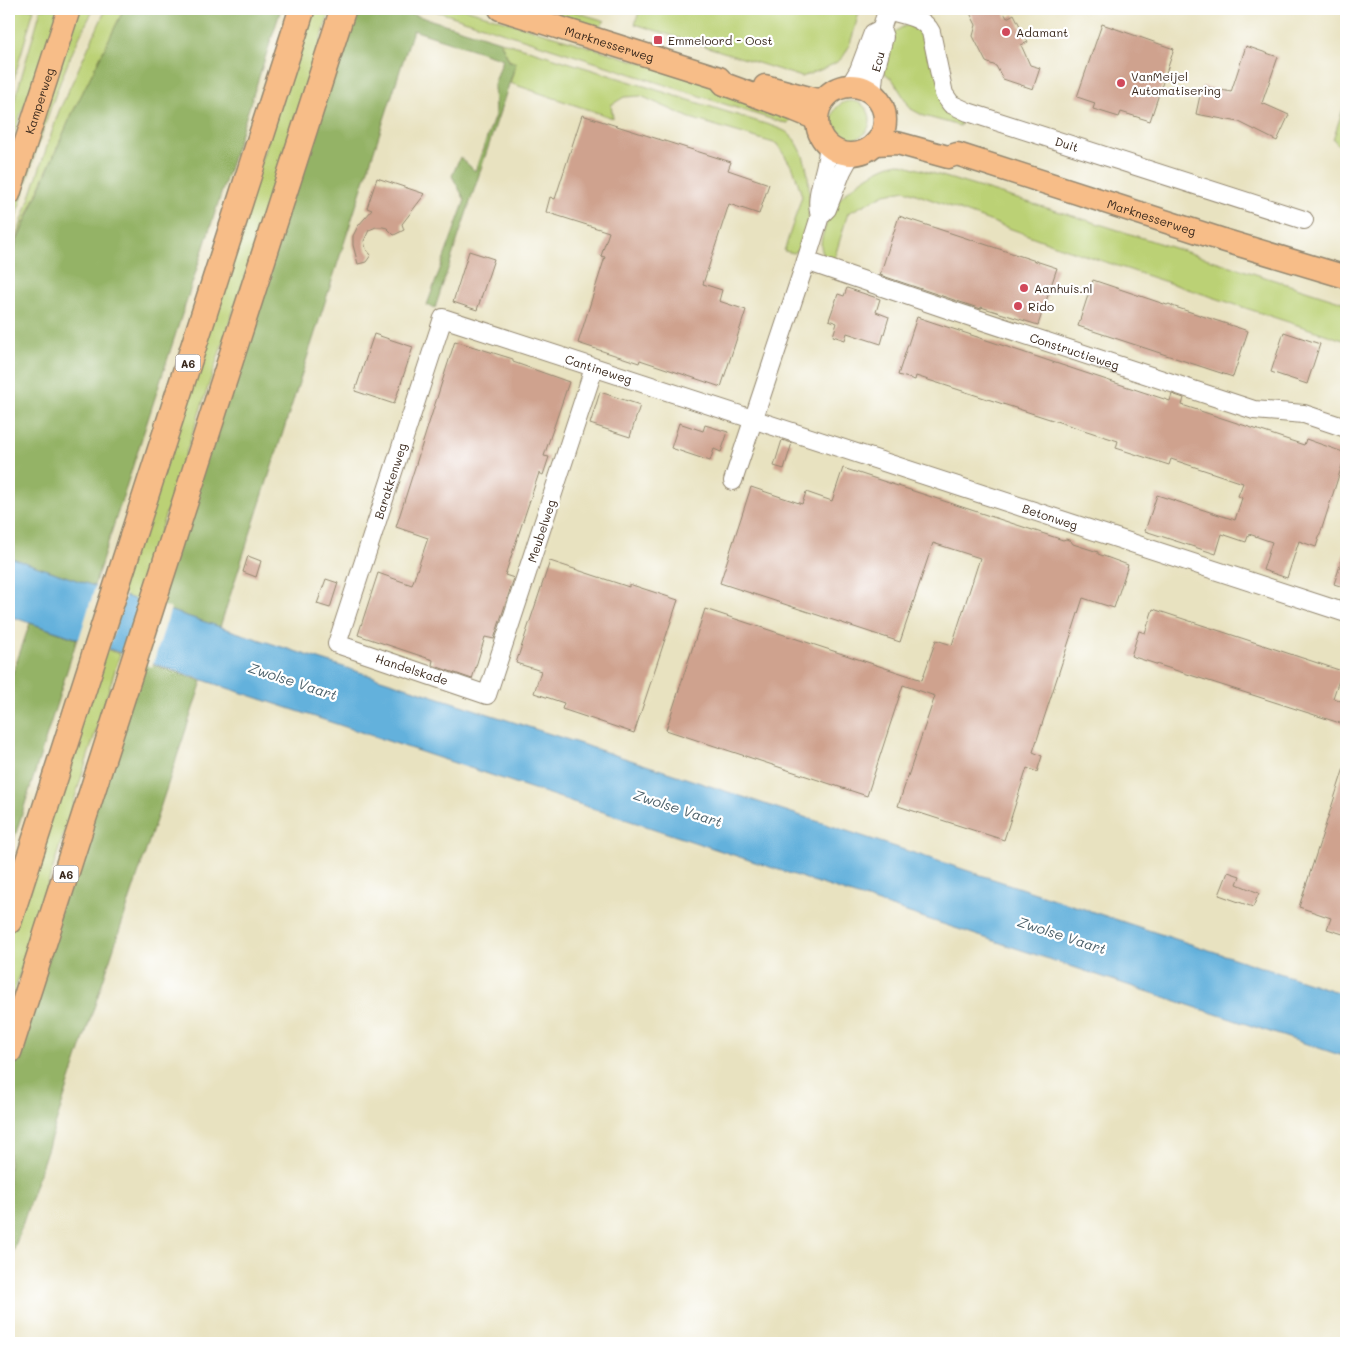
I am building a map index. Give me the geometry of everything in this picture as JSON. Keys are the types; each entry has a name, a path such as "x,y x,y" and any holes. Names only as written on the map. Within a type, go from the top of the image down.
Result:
{"highway":[{"name":"A6","path":"9,922 302,9"},
{"name":"A6","path":"9,1051 343,9"}],"main road":[{"name":"Kamperweg","path":"9,194 69,9"},
{"name":"Marknesserweg","path":"500,9 719,78 727,76 817,100 824,99"},
{"name":"Marknesserweg","path":"719,78 724,84 795,110 817,122"},
{"path":"849,87 862,88 872,94 880,104 884,117 883,131 875,144 861,153 853,154 840,153 828,146 820,135 817,122 818,110 824,99 836,90 849,87"},
{"name":"Marknesserweg","path":"884,117 890,123 902,129 952,147 957,154"},
{"name":"Marknesserweg","path":"875,144 897,143 948,157 957,154 1346,277"}],"street":[{"name":"Ecu","path":"872,94 874,75 884,38 881,29 887,10"},
{"name":"Duit","path":"887,10 917,19 928,27 944,94 954,106 1304,220"},
{"name":"Ecu","path":"849,87 859,70 873,33 881,29"},
{"path":"820,216 817,206 826,167 828,146"},
{"path":"733,481 820,216 827,209 842,172 853,154"},
{"name":"Constructieweg","path":"806,261 959,314 1254,410 1304,414 1346,428"},
{"name":"Cantineweg","path":"443,318 753,420"},
{"name":"Barakkenweg","path":"336,644 443,318"},
{"name":"Meubelweg","path":"487,695 594,368"},
{"name":"Betonweg","path":"753,420 1346,613"},
{"name":"Handelskade","path":"336,644 487,695"}],"green space":[{"path":"9,9 34,9 9,96"},
{"path":"41,9 61,9 45,58 20,116 9,151 9,120"},
{"path":"78,9 94,9 56,92 9,239 9,220"},
{"path":"106,9 124,9 71,116 12,250 59,111"},
{"path":"124,9 281,9 94,586 9,557 9,260 71,116"},
{"path":"312,9 330,11 270,201 137,600 116,593"},
{"path":"359,9 395,9 500,41 509,61 516,63 435,308 427,305 465,200 452,176 460,157 475,171 495,115 494,85 503,59 413,30 220,627 156,606 348,21"},
{"path":"430,9 465,9 705,82 790,119 788,123 780,122"},
{"path":"525,9 566,9 605,21 597,29"},
{"path":"640,9 860,9 851,42 842,58 802,77 635,24"},
{"path":"909,25 917,28 925,38 962,117 960,126 924,116 911,109 893,80 880,69 888,42 896,31"},
{"path":"500,41 783,130 797,144 807,172 809,188 808,220 802,247 794,253 784,251 802,196 794,170 777,144 690,118 641,96 624,97 611,105 613,118 510,83 516,63 509,60"},
{"path":"1346,100 1346,153 1333,139"},
{"path":"851,101 858,102 864,107 869,113 869,127 864,133 858,138 851,139 844,138 838,133 833,127 832,120 833,113 838,107 844,102"},
{"path":"899,163 1093,222 1346,303 1346,341 1066,249 905,190 885,194 848,213 833,263 822,251 821,243 828,220 837,203 845,194 867,177"},
{"path":"30,623 77,639 9,855 9,684"},
{"path":"99,647 120,654 9,1008 9,930"},
{"path":"139,660 202,681 9,1265 9,1071"}],"water":[{"name":"Zwolse Vaart","path":"9,557 1346,995 1346,1057 9,616"}],"pier":[{"path":"96,584 126,594 107,652 78,642"},
{"path":"141,599 171,608 152,667 122,657"}],"building":[{"path":"968,9 1002,9 1007,18 1014,14 1028,42 1021,45 1030,65 1040,68 1033,89 1003,79 996,66 986,62 973,36 976,25"},
{"path":"1102,24 1174,49 1150,121 1121,112 1119,117 1093,109 1095,103 1077,97"},
{"path":"1246,46 1278,57 1262,103 1289,115 1277,141 1239,122 1196,114 1202,86 1231,92"},
{"path":"582,115 731,162 728,170 769,184 759,214 729,204 703,284 722,290 719,301 746,310 721,387 640,360 639,363 578,343 605,257 601,256 609,232 546,212 550,197 555,199"},
{"path":"377,178 425,194 402,224 404,230 394,235 387,228 383,227 369,230 364,241 366,249 371,255 366,262 358,264 353,245 353,236 358,226 372,210 367,208"},
{"path":"899,216 1057,268 1038,325 981,307 981,309 880,275"},
{"path":"469,251 494,259 477,310 453,302"},
{"path":"1093,280 1248,331 1233,377 1078,326"},
{"path":"847,288 880,299 876,312 889,317 881,344 847,333 845,340 833,336 837,323 829,320 838,294 844,296"},
{"path":"917,317 1170,401 1172,394 1184,398 1182,405 1304,445 1306,439 1346,453 1316,547 1299,541 1287,578 1263,570 1272,542 1249,534 1246,542 1222,534 1216,554 1145,531 1157,495 1235,520 1242,498 1238,496 1243,483 1171,459 1169,465 1116,448 1118,441 916,376 915,380 898,375"},
{"path":"1284,332 1320,344 1307,384 1271,372"},
{"path":"374,334 413,347 394,404 355,391"},
{"path":"455,341 513,359 513,362 569,382 544,456 549,457 543,475 539,473 505,575 514,578 494,639 485,637 472,679 432,665 433,660 358,635 378,573 412,585 428,538 396,527"},
{"path":"600,392 640,405 630,437 590,424"},
{"path":"679,423 703,431 705,425 728,432 721,452 714,449 710,461 671,448"},
{"path":"782,440 792,443 784,469 774,466"},
{"path":"843,468 1063,540 1066,539 1073,544 1128,565 1114,608 1083,598 1033,752 1042,756 1037,772 1027,768 1004,840 898,806 935,696 903,685 867,796 666,730 705,609 922,680 936,640 952,645 980,558 933,543 900,642 720,583 751,487 802,504 806,492 832,501"},
{"path":"1344,553 1346,553 1346,588 1334,584"},
{"path":"248,556 261,561 256,577 243,572"},
{"path":"550,561 629,587 629,584 678,600 634,733 562,709 564,703 534,693 541,671 516,663"},
{"path":"326,579 338,583 330,608 317,604"},
{"path":"1153,609 1342,671 1333,698 1346,703 1346,725 1131,656 1139,631 1145,633"},
{"path":"1344,768 1346,768 1346,935 1327,929 1331,918 1299,907"},
{"path":"1228,872 1240,876 1237,884 1259,893 1253,907 1219,895"}],"place":[{"name":"Adamant","path":"1006,32"},
{"name":"Emmeloord - Oost","path":"658,40"},
{"name":"VanMeijel Automatisering","path":"1121,83"},
{"name":"Aanhuis.nl","path":"1024,288"},
{"name":"Rido","path":"1018,306"}]}
